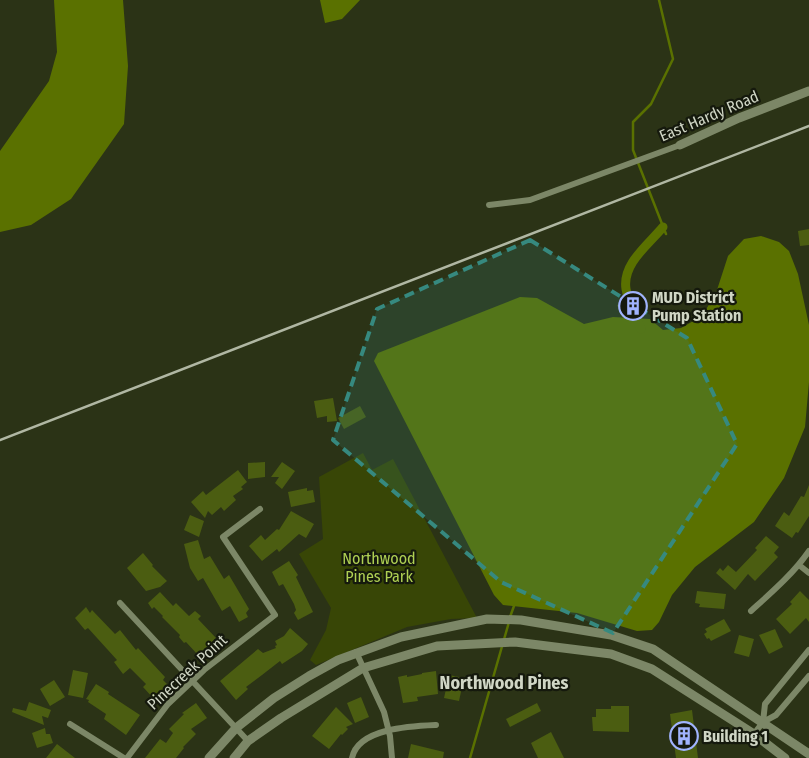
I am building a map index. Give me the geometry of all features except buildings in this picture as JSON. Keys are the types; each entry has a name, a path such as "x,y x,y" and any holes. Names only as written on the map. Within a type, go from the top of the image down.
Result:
{"street":[{"name":"East Hardy Road","path":"489,205 530,200 680,145 739,118 809,91"},
{"name":"Pinecreek Point","path":"125,758 168,704 192,681 274,615 223,537 260,510"},
{"path":"751,610 777,589 809,551"},
{"path":"799,565 809,573"},
{"path":"120,603 248,742"},
{"path":"209,758 236,728 294,684 338,660 356,652 410,635 486,619 521,620 611,635 653,649 809,754"},
{"path":"234,758 248,742 281,718 363,668 437,646 515,642 611,654 652,669 754,734 784,758"},
{"path":"763,722 765,704 809,650"},
{"path":"356,652 384,712 392,758"},
{"path":"754,734 763,722 776,715 809,676"},
{"path":"70,724 125,758"},
{"path":"352,758 354,751 362,742 388,729 436,724"}],"highlighted area":[{"path":"530,240 687,338 737,444 613,633 501,582 333,440 377,309"}],"green space":[{"name":"Northwood Pines Park","path":"363,453 372,470 393,459 477,618 451,619 407,627 316,665 310,660 326,630 331,608 299,554 323,539 319,477"}],"shaded area":[{"path":"54,0 123,0 128,66 124,124 71,199 31,225 0,232 0,151 49,81 57,52"},
{"path":"320,0 360,0 342,19 325,23"},
{"path":"761,236 779,242 789,251 798,274 809,325 809,382 805,427 784,478 754,522 695,567 672,595 659,622 652,630 637,631 577,613 503,605 494,595 374,361 378,353 520,297 537,298 584,324 613,317 650,319 663,330 681,328 702,316 716,293 728,256 744,239"}],"waterway":[{"path":"659,0 673,59 651,104 633,122 633,150 666,234"},
{"path":"641,329 628,299 626,280 628,271 637,255 663,227"},
{"path":"510,617 514,606"},
{"path":"470,758 509,622"}],"railway":[{"path":"0,440 809,126"}],"place":[{"name":"MUD District Pump Station","path":"633,306"},
{"name":"Building 1","path":"684,736"}],"district":[{"name":"Northwood Pines","path":"504,683"}]}
